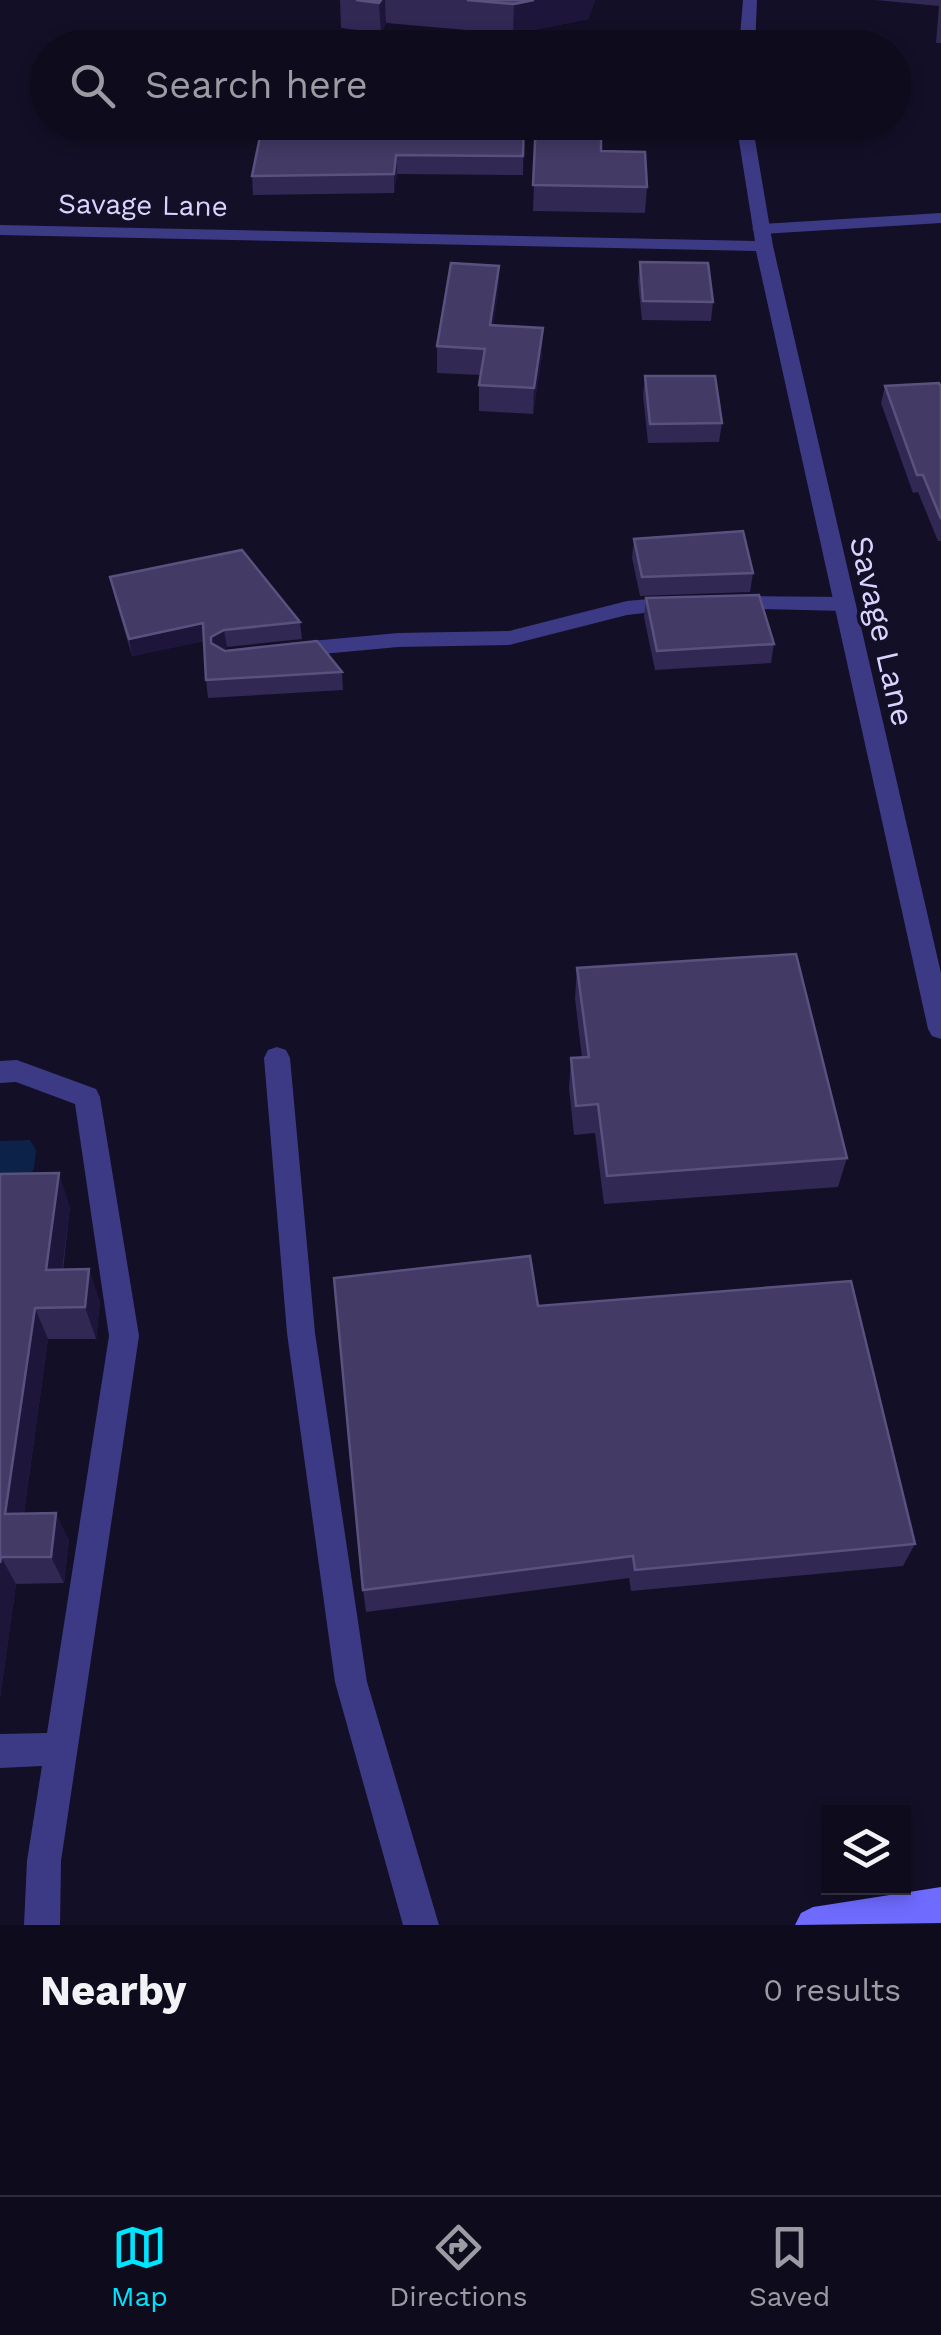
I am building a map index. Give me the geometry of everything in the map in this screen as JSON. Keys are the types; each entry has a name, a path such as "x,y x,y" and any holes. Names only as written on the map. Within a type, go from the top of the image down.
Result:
{"main road":[{"path":"813,1925 941,1904"}],"street":[{"path":"748,30 750,0"},
{"name":"Savage Lane","path":"747,140 763,238 941,1029"},
{"path":"763,238 941,218"},
{"name":"Savage Lane","path":"0,230 763,238"},
{"path":"270,652 398,640 509,638 627,608 688,602 845,604"},
{"path":"277,1058 301,1334 350,1682 421,1925"},
{"path":"0,1072 16,1071 87,1098 124,1336 44,1861 42,1925"},
{"path":"0,1751 60,1749"}],"water":[{"path":"30,1140 36,1150 34,1169 23,1182 0,1182 0,1141"}],"building":[{"path":"467,0 534,0 514,4"},
{"path":"259,140 523,140 523,156 396,155 394,174 252,176"},
{"path":"535,140 601,140 601,151 645,152 647,187 533,185"},
{"path":"640,262 708,263 713,302 643,301"},
{"path":"451,263 499,266 490,325 543,328 534,388 479,385 485,349 437,346"},
{"path":"645,376 715,376 722,423 650,424"},
{"path":"939,383 941,519 923,475 917,475 885,386"},
{"path":"743,531 753,573 642,577 634,539"},
{"path":"242,550 300,622 224,630 211,637 211,643 225,651 317,641 342,672 206,680 203,623 129,639 110,577"},
{"path":"759,595 774,644 657,651 646,598"},
{"path":"796,954 847,1158 607,1176 598,1104 576,1106 571,1058 589,1057 577,968"},
{"path":"59,1173 46,1270 89,1269 85,1307 35,1308 5,1514 56,1513 51,1557 1,1557 0,1563 0,1174"},
{"path":"530,1256 538,1306 851,1281 915,1544 635,1570 633,1556 363,1590 334,1278"}]}
